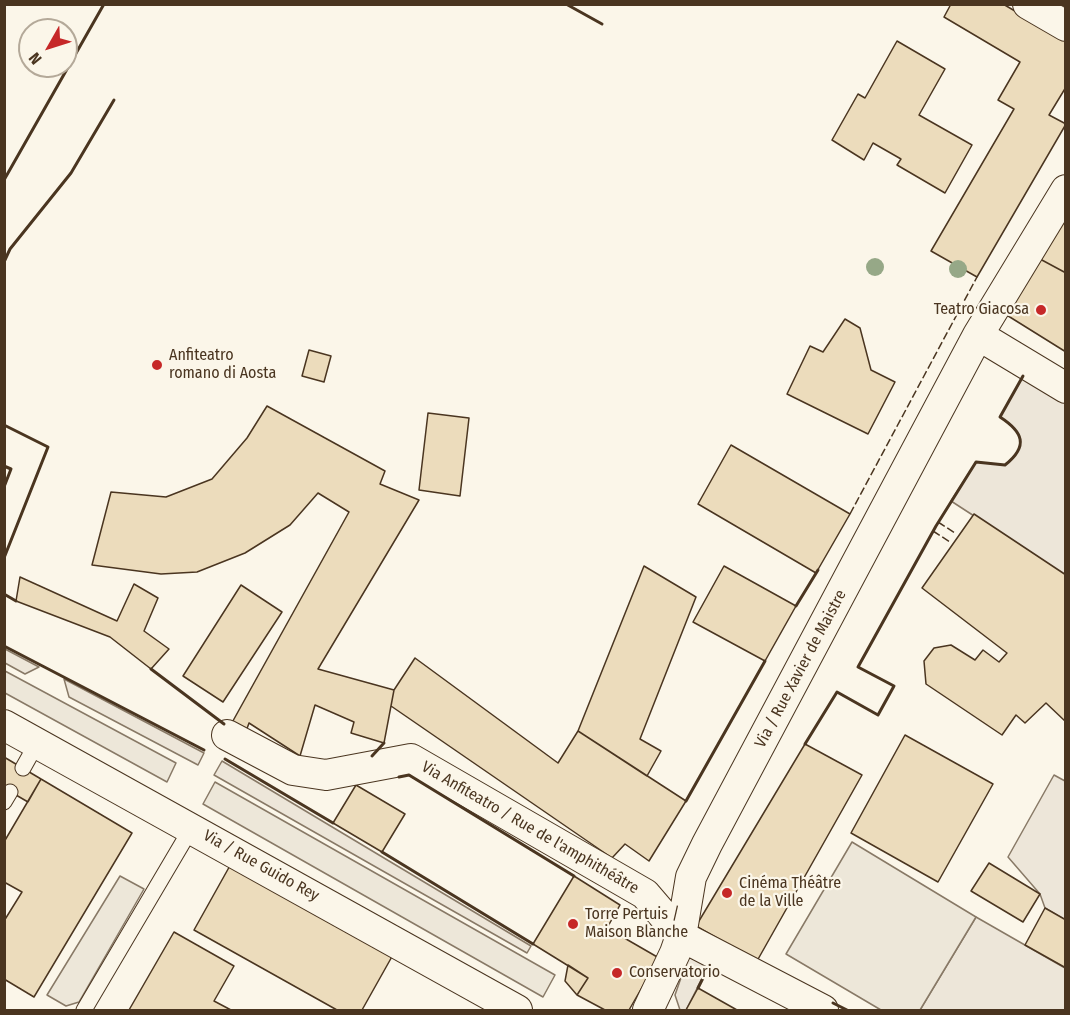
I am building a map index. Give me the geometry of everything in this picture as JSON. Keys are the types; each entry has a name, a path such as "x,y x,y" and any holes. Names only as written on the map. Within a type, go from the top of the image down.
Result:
{"street":[{"path":"1028,4 1065,26"},
{"name":"Via / Rue Xavier de Maistre","path":"652,1009 681,936 691,877 707,844 978,335 1065,190"},
{"path":"978,335 1065,388"},
{"name":"Via / Rue Guido Rey","path":"4,725 30,755 192,827 517,1011"},
{"name":"Via Anfiteatro / Rue de l'amphithéâtre","path":"227,735 293,770 326,775 411,759 645,894 681,936"},
{"path":"681,936 823,1011"}],"lane":[{"path":"84,1011 192,827"}],"shaded area":[{"path":"1025,373 1065,399 1065,575 951,501 976,462 1005,465 1018,452 1020,440 1018,434 1000,417"},
{"path":"4,649 39,667 25,674 5,663"},
{"path":"5,671 176,763 167,782 5,693"},
{"path":"64,679 204,753 198,765 69,697"},
{"path":"222,761 531,946 527,953 214,775"},
{"path":"1054,775 1065,781 1065,920 1045,908 1040,894 1008,857"},
{"path":"215,782 555,975 543,997 203,804"},
{"path":"852,842 976,917 920,1010 881,1010 786,954"},
{"path":"120,876 144,889 79,1002 66,1006 47,995"},
{"path":"976,917 1065,968 1065,1010 920,1010"},
{"path":"690,952 710,963 686,1010 680,1010 675,995"}],"building":[{"path":"951,4 1003,4 1066,41 1066,87 1049,115 1066,124 977,277 931,251 1014,109 998,100 1020,62 944,17"},
{"path":"897,41 945,69 919,115 972,145 945,193 897,165 901,159 873,143 864,160 832,140 858,94 865,98"},
{"path":"1066,216 1066,273 1040,259"},
{"path":"1040,259 1066,273 1066,352 1005,314"},
{"path":"845,319 860,328 871,370 895,382 868,434 787,394 810,346 823,352"},
{"path":"309,350 331,356 324,382 302,376"},
{"path":"267,406 385,471 380,484 419,500 318,669 394,690 384,743 351,733 354,722 315,705 300,756 249,723 244,737 229,728 349,512 318,493 290,525 245,553 197,572 161,574 92,565 111,492 166,497 212,479 247,438"},
{"path":"428,413 469,418 460,496 419,490"},
{"path":"731,445 850,514 816,573 698,504"},
{"path":"974,514 1066,575 1066,722 1046,703 1025,723 1016,715 1002,735 926,684 924,661 934,648 951,645 975,660 983,650 999,662 1007,653 922,588"},
{"path":"644,566 696,597 640,739 661,751 647,776 578,731"},
{"path":"724,566 796,606 765,661 693,622"},
{"path":"20,577 117,621 134,584 158,598 144,631 169,649 151,669 110,637 16,601"},
{"path":"241,585 282,612 223,702 183,676"},
{"path":"415,658 558,763 578,731 686,801 649,861 625,844 612,858 391,706 394,690"},
{"path":"905,735 993,784 938,882 851,833"},
{"path":"805,744 862,775 757,961 696,926"},
{"path":"4,757 41,779 28,802 4,788"},
{"path":"41,779 132,833 34,997 4,979 4,921 22,892 4,882 4,842"},
{"path":"356,785 405,814 382,852 333,823"},
{"path":"232,862 394,953 362,1010 337,1010 194,930"},
{"path":"989,863 1040,894 1023,922 971,891"},
{"path":"574,876 620,905 607,928 659,958 629,1010 605,1010 577,995 588,978 533,944"},
{"path":"1045,908 1066,920 1066,968 1025,945"},
{"path":"174,932 234,966 214,1001 231,1010 129,1010"},
{"path":"568,965 588,978 577,995 565,981"},
{"path":"698,988 737,1010 686,1010"}],"fence":[{"path":"850,514 977,277"},
{"path":"938,522 955,533"},
{"path":"933,531 950,542"}],"wall":[{"path":"4,180 104,4"},
{"path":"566,4 602,24"},
{"path":"4,262 10,249 71,173 114,100"},
{"path":"805,744 837,692 878,715 894,686 858,667 936,526 976,462 1005,465 1018,452 1020,445 1018,434 1000,417 1023,376"},
{"path":"4,425 48,447 4,558"},
{"path":"4,466 11,469 4,487"},
{"path":"796,606 818,570"},
{"path":"4,594 16,601"},
{"path":"4,646 204,750"},
{"path":"686,801 765,661"},
{"path":"151,669 224,724"},
{"path":"372,756 384,743"},
{"path":"225,759 333,823"},
{"path":"399,777 409,775 574,876"},
{"path":"382,852 533,944"},
{"path":"698,988 710,964"},
{"path":"833,1003 847,1010"}],"place":[{"name":"Teatro Giacosa","path":"1041,310"},
{"name":"Anfiteatro romano di Aosta","path":"157,365"},
{"name":"Cinéma Théâtre de la Ville","path":"727,893"},
{"name":"Torre Pertuis / Maison Blanche","path":"573,924"},
{"name":"Conservatorio","path":"617,973"}]}
